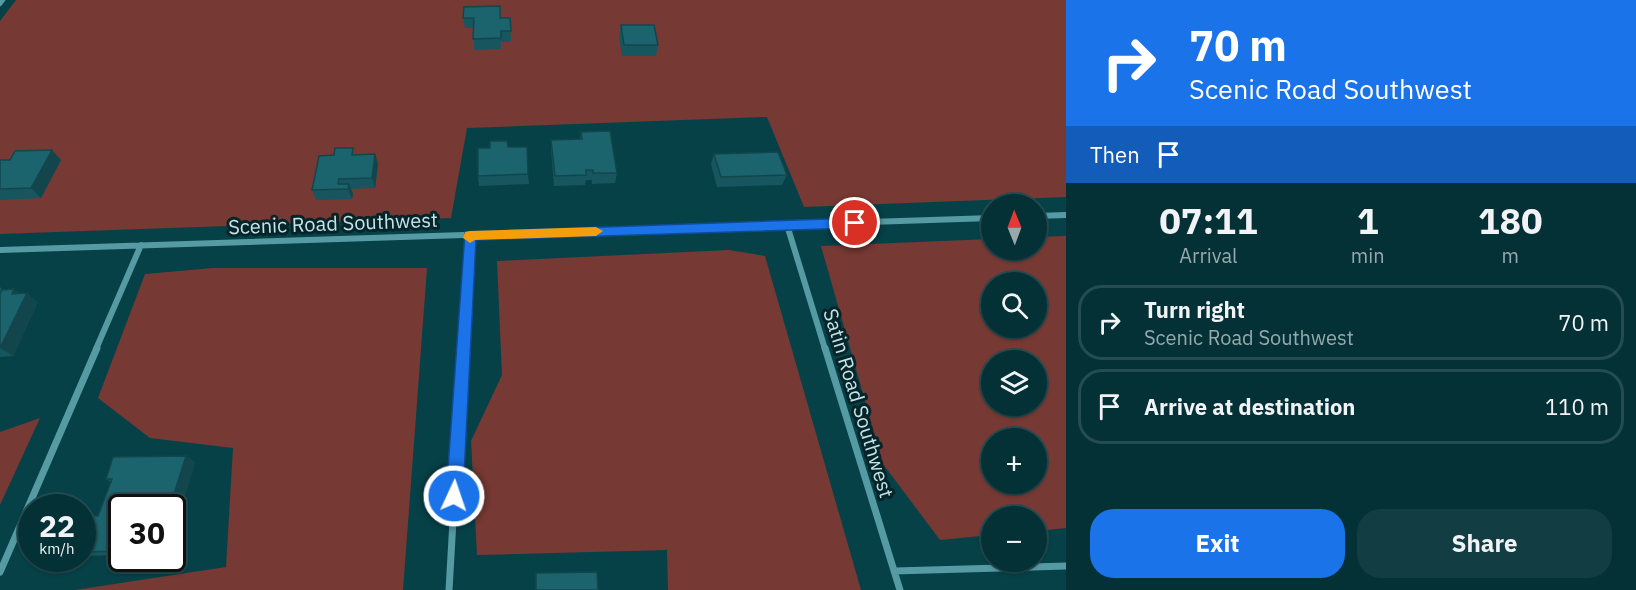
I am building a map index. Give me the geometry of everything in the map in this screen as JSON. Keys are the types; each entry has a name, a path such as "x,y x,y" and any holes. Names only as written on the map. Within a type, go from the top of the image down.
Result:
{"street":[{"path":"0,4 3,0"},
{"path":"1047,216 1066,215"},
{"name":"Scenic Road Southwest","path":"0,250 981,218"},
{"name":"Satin Road Southwest","path":"787,225 900,590"},
{"path":"449,590 470,236"},
{"path":"0,572 141,246"},
{"path":"894,571 1066,566"}],"shaded area":[{"path":"16,0 1066,0 1066,197 1047,198 1047,194 981,194 981,200 804,207 767,117 467,128 451,218 0,234 0,21"},
{"path":"1066,236 1066,528 1047,530 1047,506 981,506 981,536 940,540 883,464 821,246 981,239 981,260 1047,260 1047,237"},
{"path":"729,250 765,256 861,590 668,590 667,550 477,555 471,441 502,375 497,261"},
{"path":"213,268 427,268 403,590 75,590 226,567 233,448 150,438 98,398 145,274"},
{"path":"40,418 0,505 0,432"}],"building":[{"path":"500,6 500,18 510,18 511,31 501,31 501,38 473,39 474,18 463,18 464,7"},
{"path":"621,25 654,25 658,45 624,45"},
{"path":"610,131 617,173 593,173 593,170 586,170 586,175 555,176 551,140 582,139 581,132"},
{"path":"490,141 507,141 508,147 527,147 528,174 478,176 478,148 490,148"},
{"path":"335,148 353,148 352,155 375,154 372,178 339,179 338,184 349,184 348,189 312,190 319,156 334,155"},
{"path":"52,150 31,188 0,189 0,160 10,160 15,151"},
{"path":"778,152 787,175 721,177 714,154"},
{"path":"14,289 12,294 27,293 0,348 0,294 2,290"},
{"path":"186,456 174,494 108,494 108,551 96,552 96,516 98,516 112,479 106,479 113,457"},
{"path":"597,572 598,590 536,590 536,573"}],"slow traffic":[{"path":"470,238 470,236 596,231"}],"route":[{"path":"454,496 470,236 855,223"}]}
